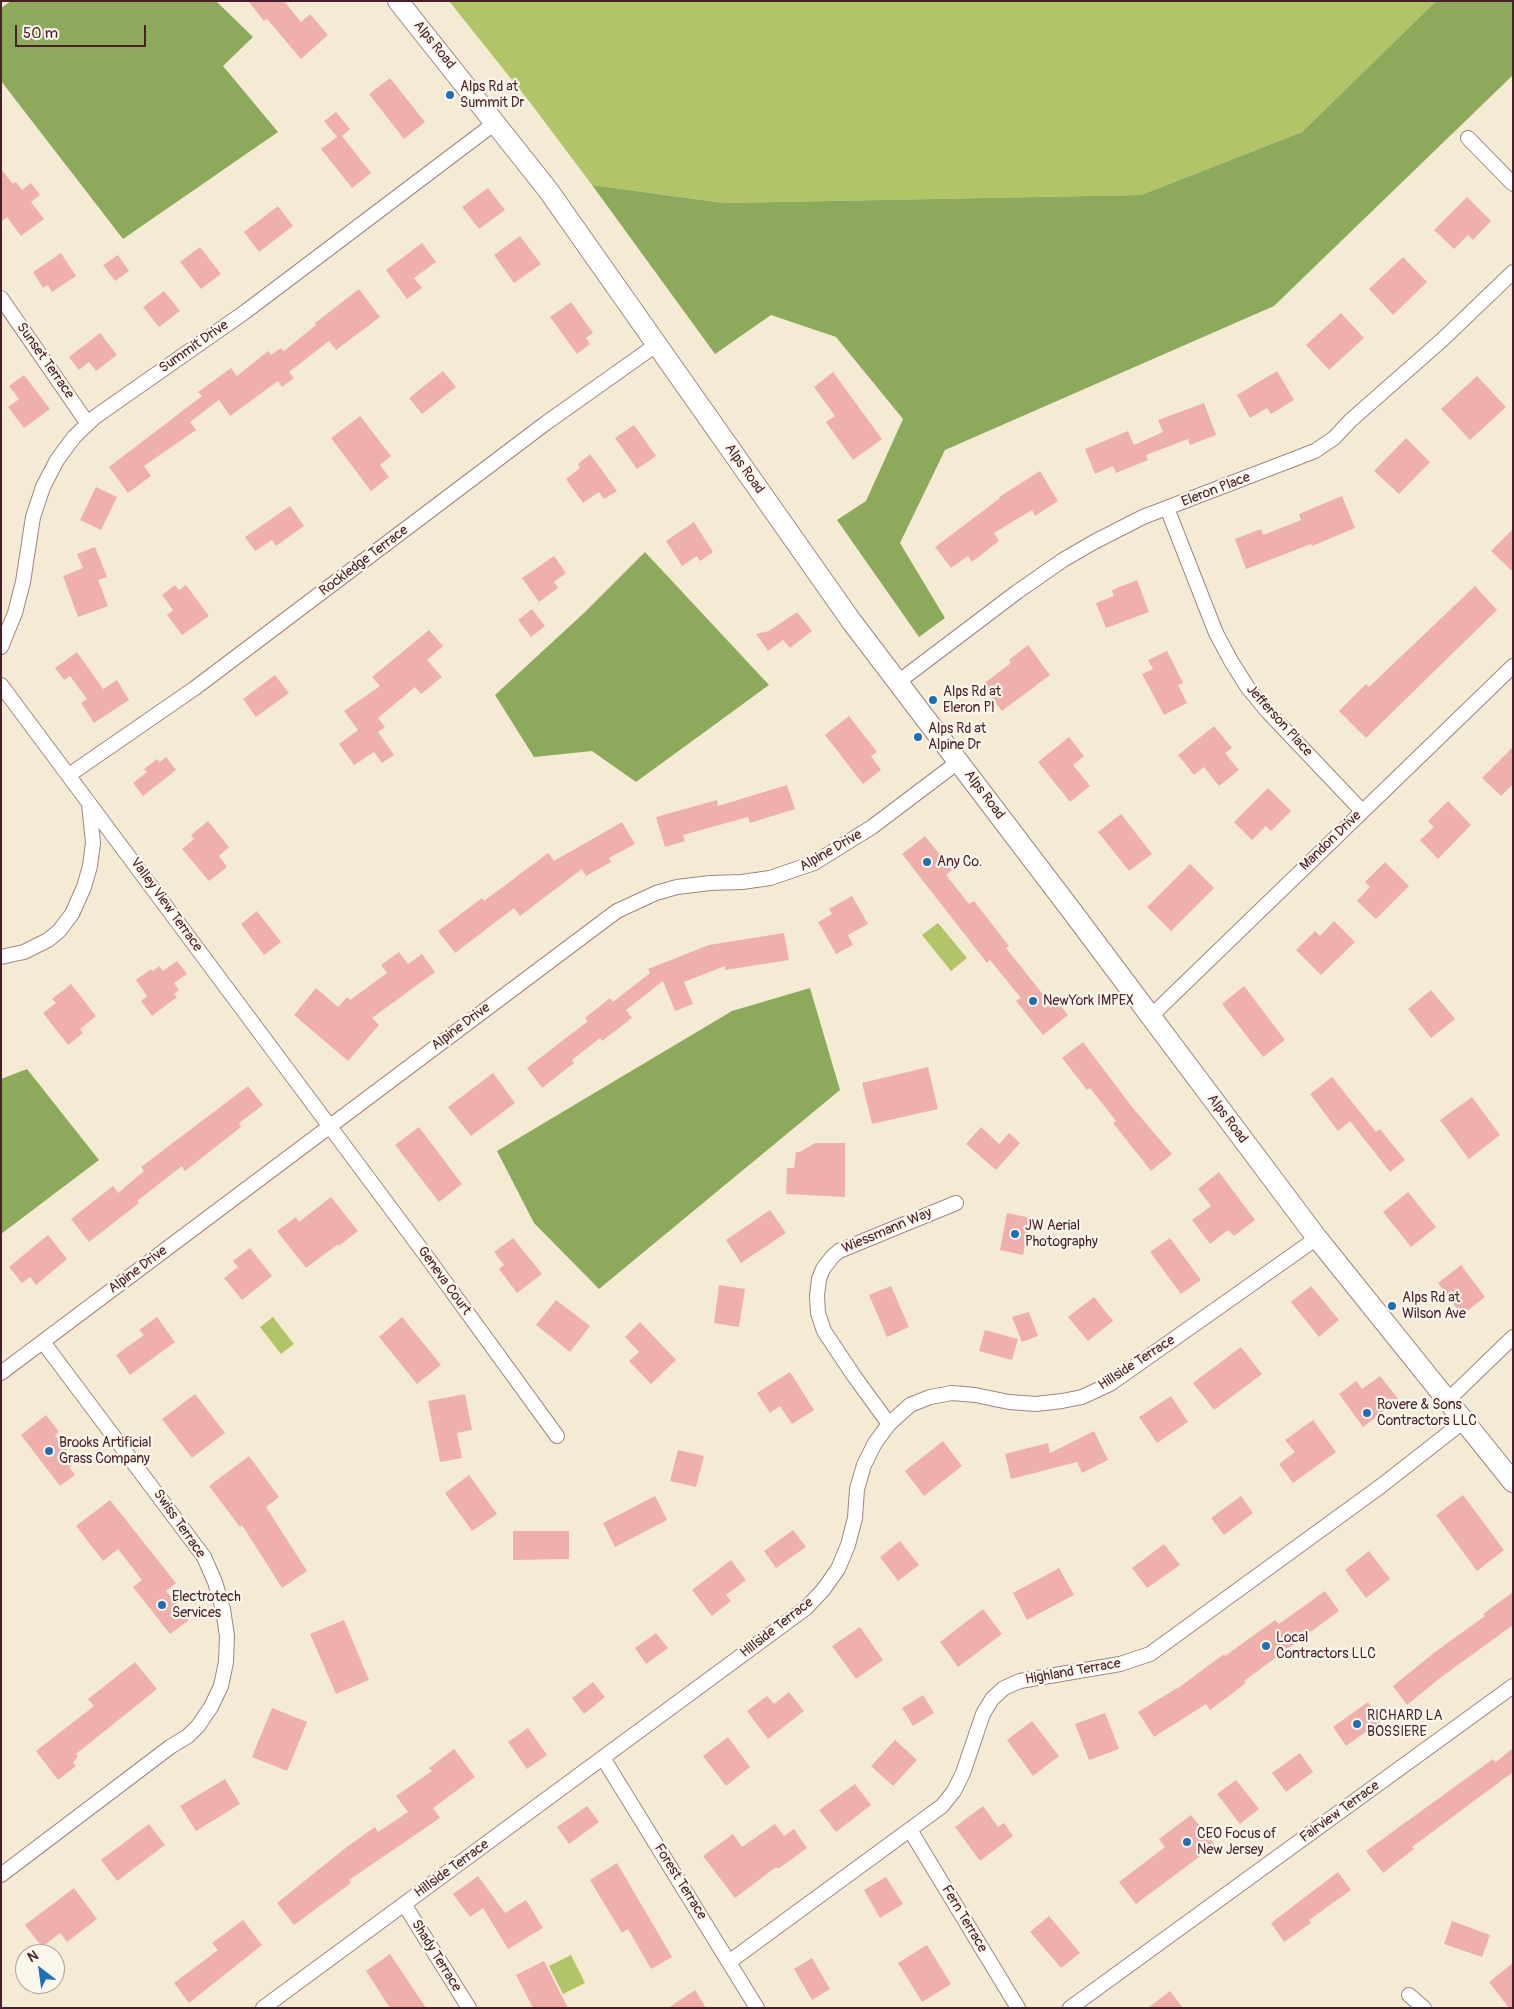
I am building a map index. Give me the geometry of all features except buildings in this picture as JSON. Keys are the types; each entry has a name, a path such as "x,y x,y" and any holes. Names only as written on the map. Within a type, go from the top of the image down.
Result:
{"main road":[{"name":"Alps Road","path":"398,1 548,190 852,622 1317,1238 1513,1482"}],"street":[{"name":"Summit Drive","path":"1,646 15,614 23,582 32,517 43,487 57,460 74,437 88,424 245,312 495,123"},
{"path":"1468,138 1513,184"},
{"name":"Eleron Place","path":"898,682 1062,560 1135,521 1315,451 1334,438 1350,420 1442,340 1513,272"},
{"name":"Sunset Terrace","path":"1,298 88,424"},
{"name":"Rockledge Terrace","path":"69,775 195,688 538,429 656,345"},
{"name":"Jefferson Place","path":"1167,508 1216,633 1248,688 1268,712 1362,811"},
{"name":"Mandon Drive","path":"1150,1017 1513,666"},
{"name":"Valley View Terrace","path":"1,685 329,1126"},
{"name":"Alpine Drive","path":"1,1373 617,911 649,896 677,888 770,878 814,864 872,827 958,762"},
{"path":"1,957 24,952 48,940 59,931 72,914 84,887 90,866 93,843 89,802"},
{"name":"Geneva Court","path":"329,1126 557,1436"},
{"name":"Wiessmann Way","path":"889,1424 824,1331 818,1313 819,1279 823,1269 839,1251 956,1203"},
{"name":"Hillside Terrace","path":"263,2008 806,1608 823,1590 838,1569 848,1545 855,1518 857,1489 864,1465 875,1443 889,1424 910,1404 930,1397 952,1394 975,1395 1009,1402 1036,1404 1062,1402 1082,1397 1110,1384 1317,1238"},
{"path":"1448,1400 1513,1337"},
{"name":"Swiss Terrace","path":"1,1875 170,1747 188,1736 212,1708 221,1686 226,1662 223,1609 215,1582 199,1548 43,1342"},
{"name":"Highland Terrace","path":"729,1962 942,1806 954,1791 963,1773 983,1714 992,1699 1004,1688 1020,1681 1120,1664 1150,1654 1373,1492 1464,1421"},
{"name":"Fairview Terrace","path":"1070,2008 1513,1686"},
{"name":"Forest Terrace","path":"602,1758 757,2008"},
{"name":"Fern Terrace","path":"910,1830 1018,2008"},
{"name":"Shady Terrace","path":"404,1904 469,2008"},
{"path":"1409,1995 1424,2008"}],"green space":[{"path":"11,1 216,1 253,37 223,66 278,132 123,239 1,81 1,8"},
{"path":"449,1 1436,1 1302,132 1141,195 724,203 592,185 532,105"},
{"path":"1436,1 1513,1 1513,75 1274,306 945,450 900,543 945,618 919,637 837,520 866,501 903,419 836,337 771,315 715,354 592,185 724,203 1141,195 1302,132"},
{"path":"645,552 769,685 636,782 592,751 534,757 495,695 584,613"},
{"path":"938,923 967,958 951,971 922,935"},
{"path":"810,988 840,1090 599,1289 534,1223 497,1151 732,1011"},
{"path":"27,1069 99,1160 1,1234 1,1079"},
{"path":"273,1317 294,1344 281,1354 260,1327"},
{"path":"571,1955 585,1983 563,1994 549,1966"}],"place":[{"name":"Alps Rd at Summit Dr","path":"450,95"},
{"name":"Alps Rd at Eleron Pl","path":"933,700"},
{"name":"Alps Rd at Alpine Dr","path":"918,737"},
{"name":"Any Co.","path":"927,862"},
{"name":"NewYork IMPEX","path":"1033,1001"},
{"name":"JW Aerial Photography","path":"1015,1234"},
{"name":"Alps Rd at Wilson Ave","path":"1392,1306"},
{"name":"Rovere & Sons Contractors LLC","path":"1367,1413"},
{"name":"Brooks Artificial Grass Company","path":"49,1451"},
{"name":"Electrotech Services","path":"162,1605"},
{"name":"Local Contractors LLC","path":"1266,1646"},
{"name":"RICHARD LA BOSSIERE","path":"1357,1724"},
{"name":"CEO Focus of New Jersey","path":"1187,1842"}]}
